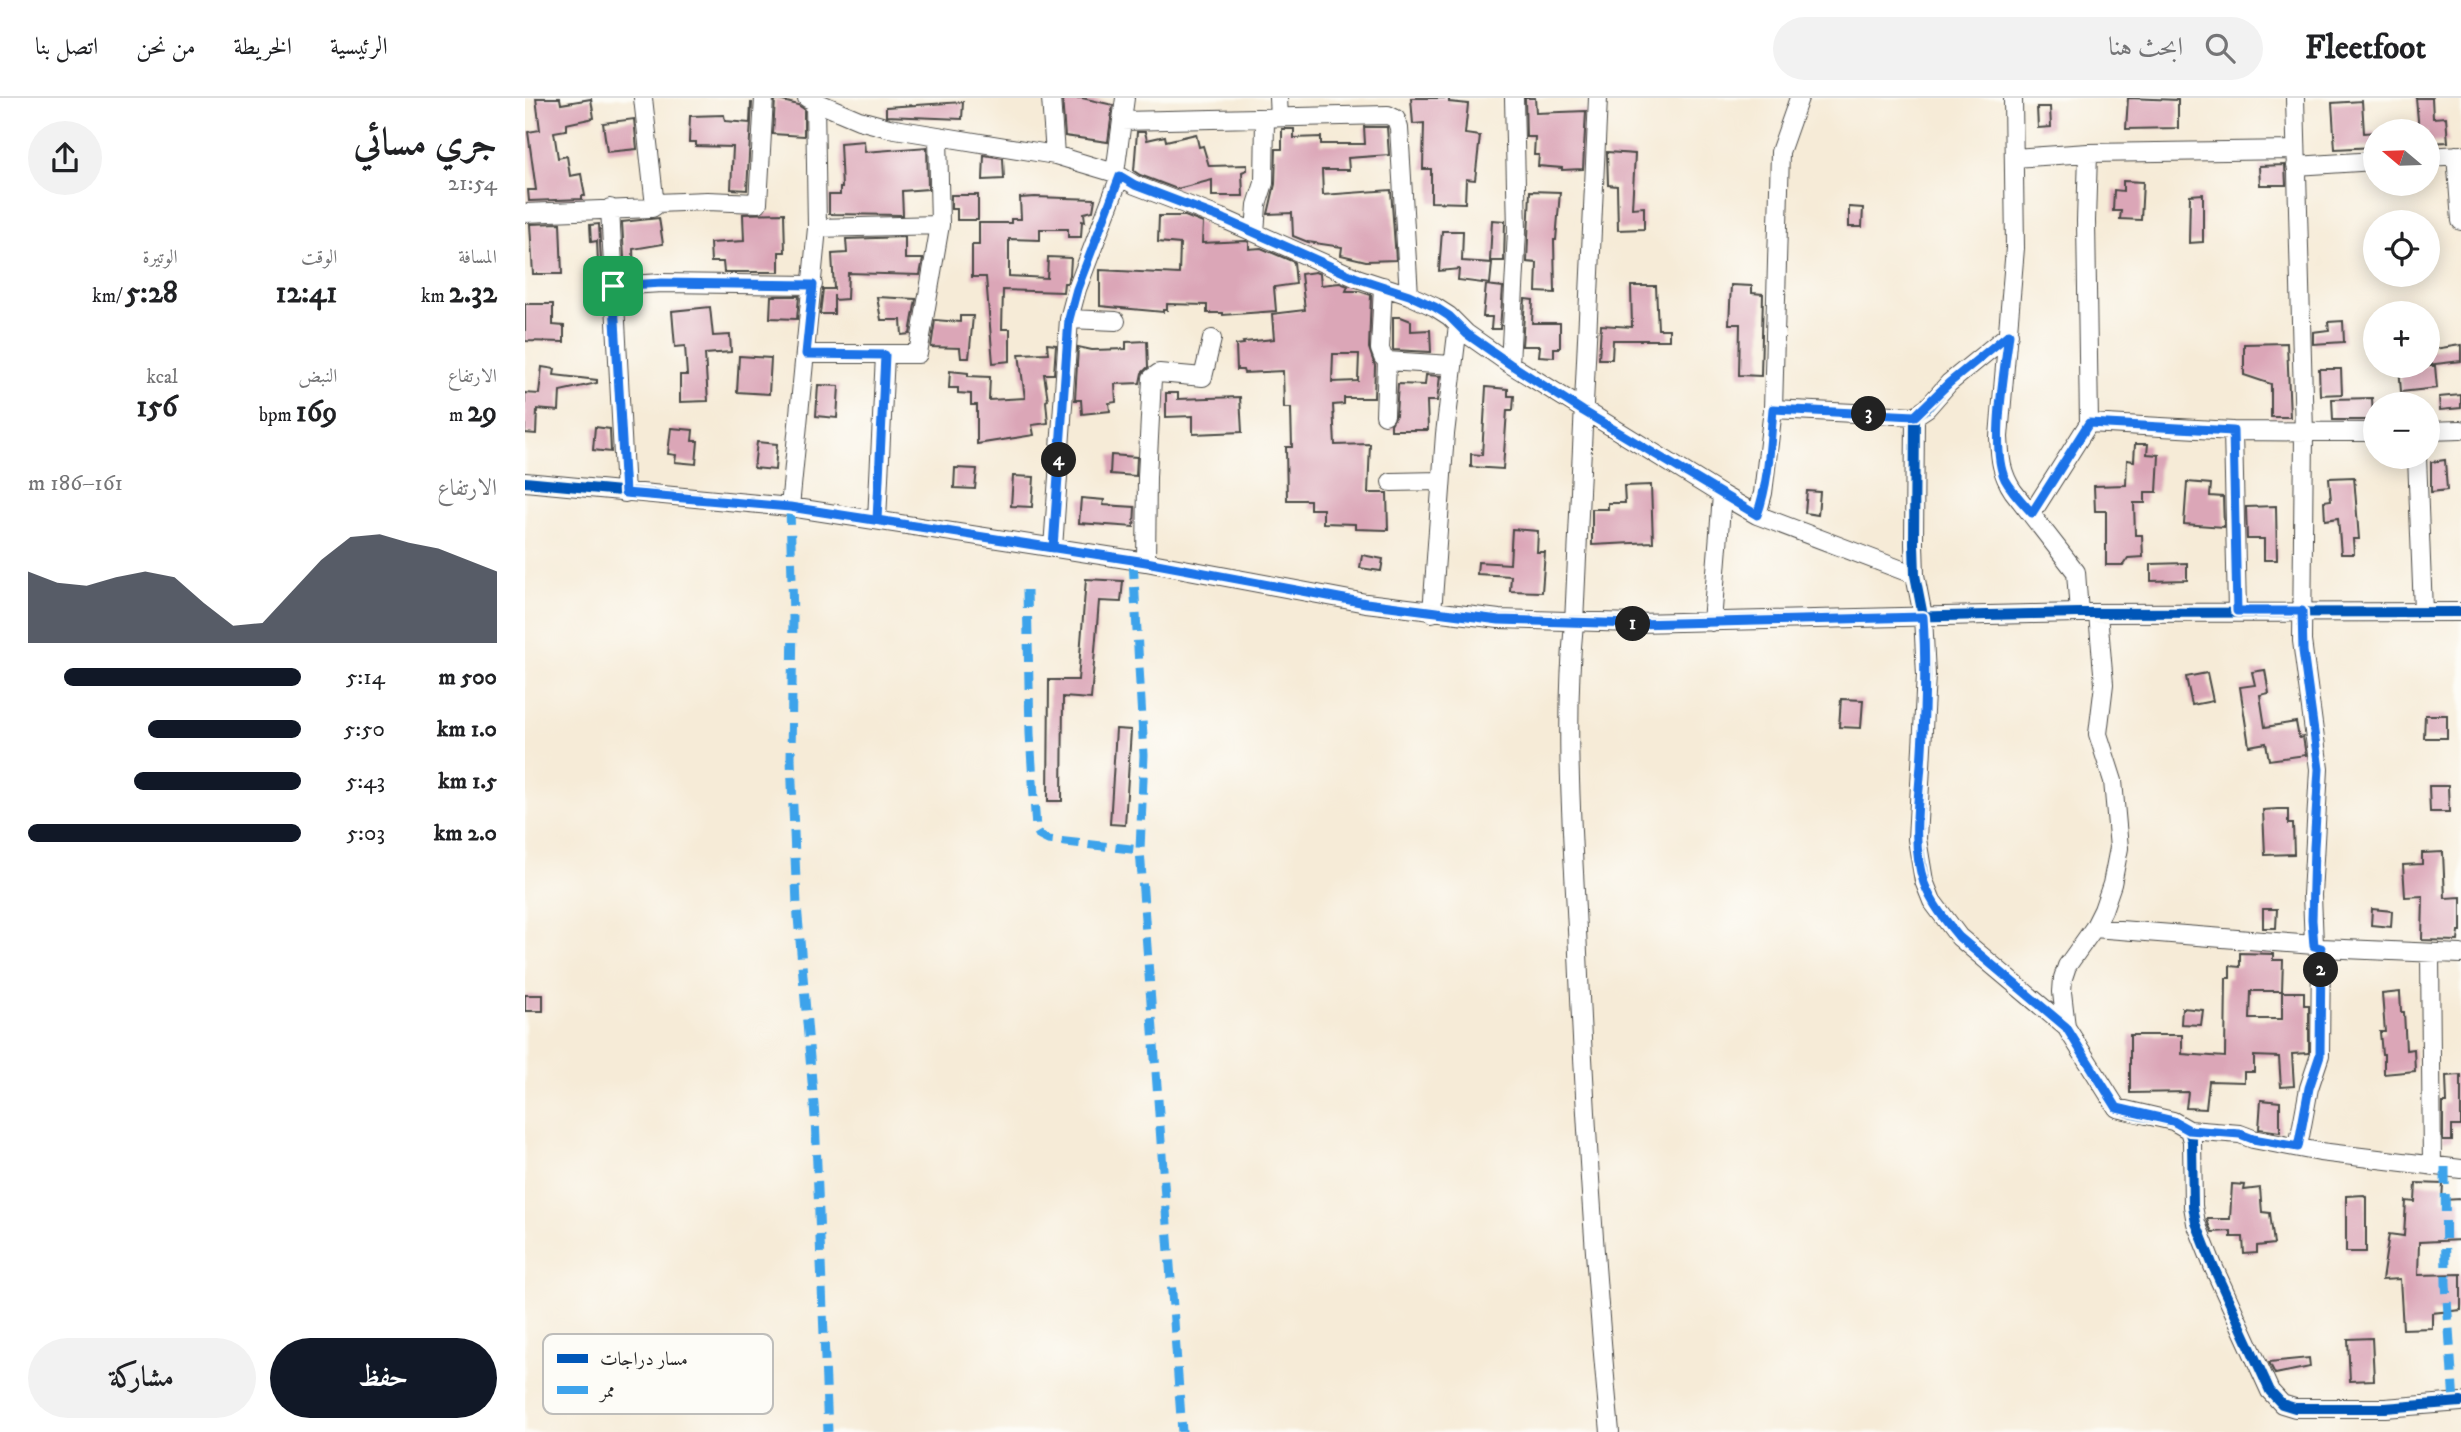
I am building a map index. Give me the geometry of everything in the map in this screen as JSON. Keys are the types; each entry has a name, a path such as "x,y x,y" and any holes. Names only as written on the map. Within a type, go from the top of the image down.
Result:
{"street":[{"path":"525,213 652,208 656,203 643,98"},
{"path":"656,203 758,202 764,98"},
{"path":"1051,98 1055,155"},
{"path":"1053,548 1069,319 1117,174 1125,98"},
{"path":"1255,233 1257,205 1264,183 1272,118 1278,98"},
{"path":"1510,364 1517,243 1514,98"},
{"path":"1598,98 1574,623 1569,673 1581,1023 1595,1265 1610,1432"},
{"path":"1757,515 1769,456 1773,409 1780,152 1799,98"},
{"path":"2014,98 2015,248 1999,437 2000,464 2005,479 2076,572 2080,613"},
{"path":"2295,98 2304,433 2303,651 2319,769 2314,847 2320,1055 2309,1088 2298,1147"},
{"path":"790,507 817,228 811,99 845,106 889,128 1055,155 1117,174 1135,185 1357,278 1409,295 1435,307 1467,334 1583,411 1757,515 1915,575"},
{"path":"1122,121 1388,115 1396,119 1399,128 1409,295"},
{"path":"806,354 918,354 940,225 939,136"},
{"path":"2014,158 2088,153 2363,161"},
{"path":"2032,513 2089,423 2085,221 2088,153"},
{"path":"2440,156 2459,155 2461,221"},
{"path":"610,208 625,493"},
{"path":"817,228 940,225"},
{"path":"613,286 662,283 813,285"},
{"path":"1383,286 1380,349 1383,357 1387,361 1452,365"},
{"path":"1069,319 1116,321"},
{"path":"1432,612 1440,481 1458,325"},
{"path":"2009,334 1949,383 1915,416 1915,575 1923,617 1926,695 1917,839 1924,881 1932,901 1959,937 2066,1027 2117,1108 2173,1121 2189,1130 2240,1134 2298,1147 2461,1169"},
{"path":"1146,562 1152,378 1159,373 1203,377 1212,339"},
{"path":"877,520 885,355"},
{"path":"1385,415 1387,361"},
{"path":"1773,409 1915,416"},
{"path":"2089,423 2233,431 2363,432"},
{"path":"2440,430 2461,430"},
{"path":"2233,431 2237,611"},
{"path":"2417,469 2423,611"},
{"path":"1391,482 1440,481"},
{"path":"525,482 790,507 1146,562 1255,584 1499,620 1574,623 1713,622 2080,613 2461,612"},
{"path":"1713,622 1722,495"},
{"path":"2066,1027 2063,978 2074,955 2094,928 2112,884 2119,848 2113,781 2098,734 2104,684 2098,614"},
{"path":"2094,928 2317,947 2461,954"},
{"path":"2430,953 2433,1166"},
{"path":"2189,1130 2192,1141 2193,1206 2201,1240 2270,1391 2277,1399 2295,1408 2385,1408 2461,1402"}],"building":[{"path":"536,98 560,98 561,104 591,99 594,118 566,124 566,130 554,132 558,158 567,156 570,176 581,174 585,196 582,196 582,199 529,201 528,190 536,190 528,132 540,130"},
{"path":"1062,98 1082,98 1113,105 1108,142 1065,136"},
{"path":"1411,98 1449,98 1449,102 1468,104 1465,134 1480,136 1475,180 1466,179 1465,203 1431,202 1431,169 1423,169 1424,123 1413,124"},
{"path":"1525,98 1535,98 1536,113 1586,111 1583,169 1562,170 1538,166 1539,155 1534,155 1535,137 1526,137"},
{"path":"2128,98 2178,100 2178,128 2126,129"},
{"path":"2416,98 2432,98 2433,118 2446,117 2448,142 2440,142 2440,119 2418,119"},
{"path":"775,99 804,109 804,136 773,134"},
{"path":"2362,101 2363,148 2335,149 2332,103"},
{"path":"963,102 962,119 886,116 886,107"},
{"path":"751,103 747,190 731,189 733,147 696,146 696,142 689,142 690,116 724,115 725,121 750,123"},
{"path":"2037,107 2050,107 2051,127 2038,128"},
{"path":"634,119 637,149 607,152 603,123"},
{"path":"1364,127 1387,127 1389,155 1348,158 1349,170 1322,170 1323,195 1391,190 1396,260 1366,261 1341,255 1342,247 1308,242 1293,236 1292,213 1268,214 1275,184 1276,149 1282,149 1282,129 1294,129 1294,138 1321,137 1321,144 1365,144"},
{"path":"1137,132 1145,132 1147,140 1165,136 1166,141 1196,134 1199,147 1203,146 1209,166 1247,165 1247,170 1242,172 1243,196 1212,196 1212,180 1177,189 1140,175 1134,171"},
{"path":"864,141 865,152 927,147 928,189 902,191 903,215 829,214 829,195 840,195 842,188 840,143"},
{"path":"1607,152 1635,154 1632,208 1644,207 1644,229 1618,230 1617,186 1608,185"},
{"path":"984,155 1003,158 1004,179 983,180"},
{"path":"2285,165 2286,185 2260,185 2259,166"},
{"path":"2123,181 2143,182 2141,220 2120,219 2121,211 2113,211 2114,190 2123,191"},
{"path":"1530,191 1560,192 1554,240 1555,293 1536,292 1537,263 1527,262"},
{"path":"2203,194 2203,242 2189,243 2190,195"},
{"path":"951,195 978,195 978,220 957,220 957,209 951,209"},
{"path":"1020,198 1095,199 1093,211 1084,213 1085,222 1082,221 1081,237 1068,237 1068,229 1040,229 1040,240 1009,239 1009,276 1047,278 1048,257 1071,258 1070,275 1067,283 1064,283 1063,292 1003,290 1002,329 1010,329 1010,361 993,363 986,277 972,277 972,245 979,245 979,223 1011,223 1011,219 1021,219"},
{"path":"1849,207 1863,208 1862,227 1849,227"},
{"path":"784,213 785,252 779,252 779,272 724,272 723,262 711,262 710,243 744,241 743,214"},
{"path":"1159,216 1185,216 1203,223 1202,243 1246,241 1249,242 1249,249 1261,248 1294,262 1296,284 1274,287 1276,311 1223,315 1207,313 1207,305 1167,304 1167,310 1163,312 1100,306 1100,270 1179,274 1180,244 1158,242"},
{"path":"659,218 663,244 633,249 634,272 625,274 622,222"},
{"path":"1492,220 1505,221 1504,261 1490,261"},
{"path":"560,223 562,274 533,274 530,224"},
{"path":"599,224 602,280 599,287 597,241 591,242 590,225"},
{"path":"1442,231 1463,231 1462,261 1492,263 1490,284 1458,280 1459,269 1439,271"},
{"path":"905,237 905,259 923,259 920,275 848,273 847,299 834,300 834,314 820,314 823,289 834,289 832,254 847,253 846,239"},
{"path":"1315,272 1320,274 1321,285 1340,283 1348,286 1346,291 1371,295 1369,348 1375,366 1374,398 1344,398 1344,404 1333,405 1335,445 1370,444 1368,493 1387,493 1388,530 1355,529 1355,524 1323,523 1323,509 1310,509 1310,500 1287,500 1286,447 1292,447 1291,408 1284,408 1283,371 1244,373 1243,370 1237,370 1236,345 1274,339 1272,314 1305,310 1301,274","holes":["1333,354 1359,354 1358,381 1332,382"]},
{"path":"1486,285 1503,287 1500,329 1491,329 1492,317 1483,317"},
{"path":"1731,285 1752,286 1752,293 1763,294 1761,376 1739,375 1740,324 1729,324"},
{"path":"1631,286 1656,286 1658,329 1669,329 1669,340 1613,340 1612,359 1599,359 1601,325 1632,327"},
{"path":"771,296 799,296 797,319 770,318"},
{"path":"877,297 916,299 910,334 902,335 901,320 881,320"},
{"path":"1525,299 1533,300 1532,323 1560,323 1560,348 1554,348 1554,357 1539,356 1540,346 1522,346"},
{"path":"525,304 553,304 553,325 564,326 564,342 525,341"},
{"path":"710,307 713,336 730,335 731,352 705,354 708,401 680,402 680,375 687,375 685,346 675,347 672,311"},
{"path":"960,316 973,316 969,358 961,358 960,348 931,347 935,320 960,322"},
{"path":"1393,317 1411,321 1411,331 1430,330 1431,352 1393,350"},
{"path":"2343,321 2344,342 2313,344 2313,332 2329,330 2328,322"},
{"path":"1147,341 1148,367 1142,373 1140,383 1115,384 1116,402 1109,403 1110,411 1082,414 1081,400 1075,400 1078,347 1092,350 1126,349 1126,342"},
{"path":"2287,343 2290,417 2271,417 2271,384 2244,375 2244,344"},
{"path":"1047,344 1056,345 1054,374 1044,374 1048,423 1032,425 1034,435 977,444 977,405 971,405 971,394 958,393 958,388 949,388 950,371 968,373 968,376 990,377 989,400 1025,398 1019,354 1048,353"},
{"path":"2461,345 2461,361 2440,363 2440,348"},
{"path":"739,356 771,358 769,394 737,392"},
{"path":"542,367 555,369 554,375 597,380 597,383 560,391 559,411 537,409 536,434 525,433 525,393 539,394"},
{"path":"2319,369 2341,369 2342,394 2320,395"},
{"path":"1426,375 1440,376 1437,401 1427,401 1428,430 1391,430 1396,415 1398,384 1425,385"},
{"path":"2400,378 2436,378 2437,388 2401,392"},
{"path":"818,385 839,386 837,418 816,416"},
{"path":"1486,387 1508,389 1508,396 1514,396 1513,410 1507,410 1503,469 1471,467 1471,454 1482,455"},
{"path":"1166,393 1178,393 1178,399 1240,397 1242,432 1193,434 1193,416 1166,417"},
{"path":"2461,395 2461,408 2440,410 2440,397"},
{"path":"2363,398 2363,420 2333,420 2332,399"},
{"path":"595,427 610,429 611,452 593,450"},
{"path":"671,428 693,430 692,441 698,441 696,464 675,462 676,455 668,454"},
{"path":"757,442 777,444 775,470 754,468"},
{"path":"2135,444 2148,444 2147,454 2159,455 2157,492 2145,492 2145,503 2134,503 2135,535 2142,535 2143,557 2128,558 2123,565 2106,565 2106,511 2095,511 2094,486 2126,485 2127,460 2134,461"},
{"path":"1111,455 1137,457 1136,476 1110,474"},
{"path":"2445,460 2447,490 2431,492 2431,469 2440,469 2440,461"},
{"path":"955,468 977,469 975,489 954,488"},
{"path":"1013,476 1034,477 1032,507 1011,506"},
{"path":"2354,477 2359,539 2353,539 2354,554 2341,554 2338,518 2325,520 2324,501 2331,500 2329,478"},
{"path":"2187,482 2211,484 2210,496 2223,497 2224,527 2184,524"},
{"path":"1651,485 1653,542 1592,545 1592,509 1608,509 1608,503 1625,503 1624,486"},
{"path":"1807,491 1820,492 1818,515 1805,513"},
{"path":"1081,498 1104,500 1103,505 1135,507 1134,527 1079,523"},
{"path":"2276,506 2277,560 2264,560 2264,539 2247,539 2246,507"},
{"path":"1512,529 1538,531 1537,552 1545,552 1542,592 1510,591 1511,576 1477,574 1478,562 1510,564"},
{"path":"1362,555 1383,559 1381,571 1360,568"},
{"path":"2187,563 2187,580 2151,581 2151,564"},
{"path":"1086,579 1123,581 1121,602 1099,601 1091,699 1063,697 1062,801 1048,801 1049,680 1078,680"},
{"path":"2265,670 2269,693 2260,695 2265,727 2296,722 2299,738 2303,737 2306,755 2269,760 2266,743 2249,746 2240,687 2255,685 2252,672"},
{"path":"2207,673 2213,701 2192,705 2186,677"},
{"path":"1841,699 1863,700 1861,728 1839,727"},
{"path":"2425,715 2447,715 2447,738 2424,738"},
{"path":"1116,729 1131,730 1125,825 1110,824"},
{"path":"2429,786 2448,786 2449,812 2430,812"},
{"path":"2288,809 2288,824 2293,824 2294,854 2265,855 2263,810"},
{"path":"2443,852 2445,898 2461,897 2461,931 2458,941 2422,940 2423,896 2405,897 2403,865 2422,864 2422,853"},
{"path":"2263,909 2277,909 2276,928 2263,928"},
{"path":"2372,909 2392,911 2391,927 2371,925"},
{"path":"2240,953 2273,954 2273,960 2283,960 2282,991 2251,991 2250,1019 2282,1019 2282,992 2304,992 2304,1005 2309,1005 2309,1053 2292,1054 2294,1086 2281,1087 2279,1057 2254,1056 2254,1072 2244,1072 2244,1082 2209,1081 2206,1109 2186,1108 2188,1092 2130,1093 2130,1035 2182,1035 2182,1054 2225,1057 2226,978 2230,978 2230,966 2240,967"},
{"path":"2400,992 2406,1050 2414,1049 2415,1071 2384,1074 2380,1032 2385,1032 2382,994"},
{"path":"525,995 543,995 543,1011 525,1011"},
{"path":"2182,1008 2203,1010 2201,1025 2181,1024"},
{"path":"2461,1075 2461,1126 2452,1126 2452,1141 2443,1141 2443,1103 2447,1103 2446,1076"},
{"path":"2261,1100 2280,1102 2280,1132 2259,1129"},
{"path":"2416,1183 2443,1184 2442,1200 2461,1199 2461,1240 2419,1242 2418,1275 2461,1274 2461,1310 2432,1313 2432,1328 2403,1329 2400,1279 2382,1280 2389,1234 2404,1236 2406,1201 2415,1202"},
{"path":"2232,1184 2245,1185 2244,1190 2260,1188 2262,1212 2270,1213 2274,1244 2257,1246 2257,1253 2244,1254 2243,1237 2231,1237 2231,1231 2212,1232 2209,1226 2207,1219 2230,1219"},
{"path":"2364,1195 2366,1252 2346,1252 2346,1196"},
{"path":"2372,1338 2374,1380 2350,1381 2348,1339"},
{"path":"2309,1358 2310,1367 2275,1374 2269,1362"}],"marked path":[{"path":"790,507 793,617 791,759 797,905 815,1117 828,1432"},
{"path":"1133,560 1144,755 1140,850 1182,1432"},
{"path":"1027,590 1030,734 1036,829 1040,836 1048,840 1140,850"},
{"path":"2445,1167 2446,1284 2454,1403"}],"cycle path":[{"path":"2009,334 1949,383 1927,408 1915,416 1915,575 1923,616 1926,675 1917,839 1924,881 1932,901 1959,937 2066,1027 2114,1105 2131,1113 2171,1121 2189,1130 2192,1141 2193,1206 2196,1223 2270,1391 2282,1404 2295,1408 2385,1408 2461,1402"},
{"path":"525,482 790,507 1146,562 1366,603 1499,619 1635,623 2079,613 2461,612"}],"route":[{"path":"613,286 625,493 790,507 877,520 931,529 1146,562 1366,603 1499,620 1635,624 1923,617 1926,675 1917,839 1924,881 1932,901 1944,919 1959,937 2066,1027 2117,1108 2173,1121 2189,1130 2240,1134 2298,1147 2309,1088 2320,1055 2321,948 2314,946 2312,920 2319,762 2303,651 2302,611 2237,611 2233,431 2089,423 2032,513 2005,479 2000,464 1999,437 2009,334 1949,383 1927,408 1915,416 1773,409 1762,501 1757,515 1510,364 1467,334 1449,316 1435,307 1304,256 1224,219 1135,185 1120,176 1077,289 1069,319 1053,548 931,529 877,520 885,355 806,354 813,285 662,283 613,286"}]}
